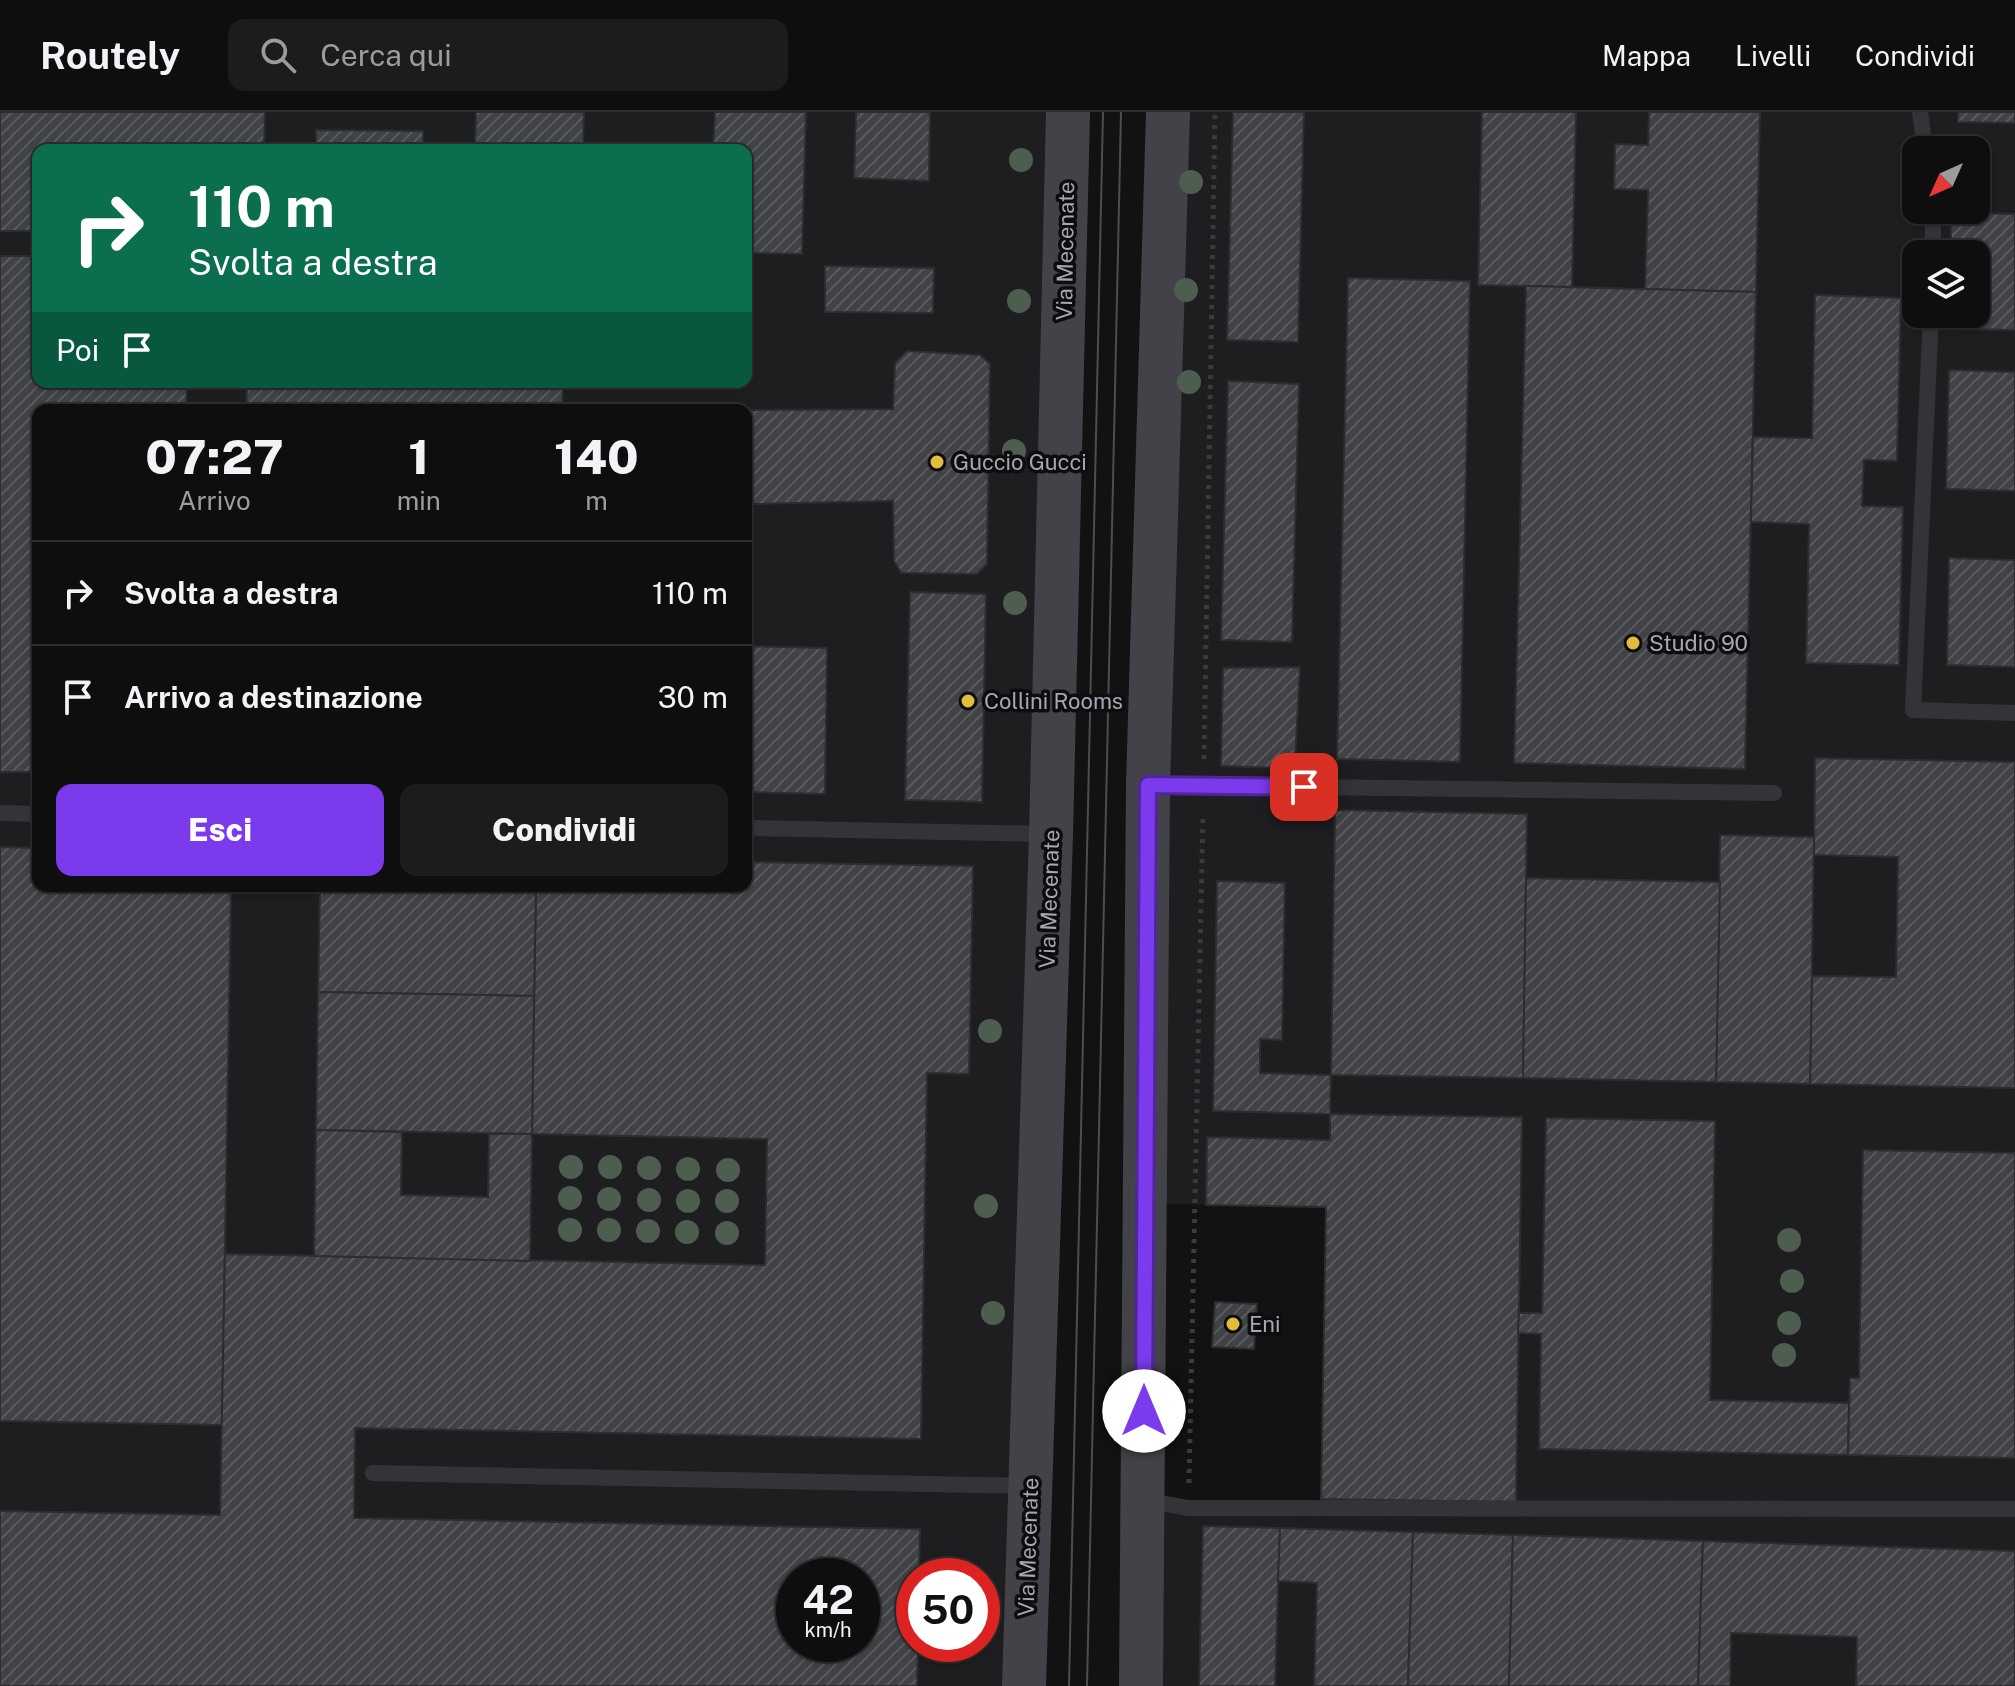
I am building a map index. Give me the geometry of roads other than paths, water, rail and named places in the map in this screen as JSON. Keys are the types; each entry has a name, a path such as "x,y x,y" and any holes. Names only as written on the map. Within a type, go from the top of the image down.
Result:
{"main road":[{"name":"Via Mecenate","path":"1024,1686 1051,834 1068,112"},
{"path":"1141,1686 1148,785 1168,112"}],"lane":[{"path":"1920,112 1923,136"},
{"path":"1930,328 1913,710 2015,713"},
{"path":"1148,785 1774,793"},
{"path":"0,813 32,814"},
{"path":"752,828 1051,834"},
{"path":"373,1473 1030,1486"},
{"path":"1143,1499 1188,1508 2015,1509"}],"tram line":[{"path":"1069,1686 1103,112"},
{"path":"1087,1686 1121,112"}],"place":[{"name":"Guccio Gucci","path":"937,462"},
{"name":"Studio 90","path":"1633,643"},
{"name":"Collini Rooms","path":"968,701"},
{"name":"Eni","path":"1233,1324"}]}
